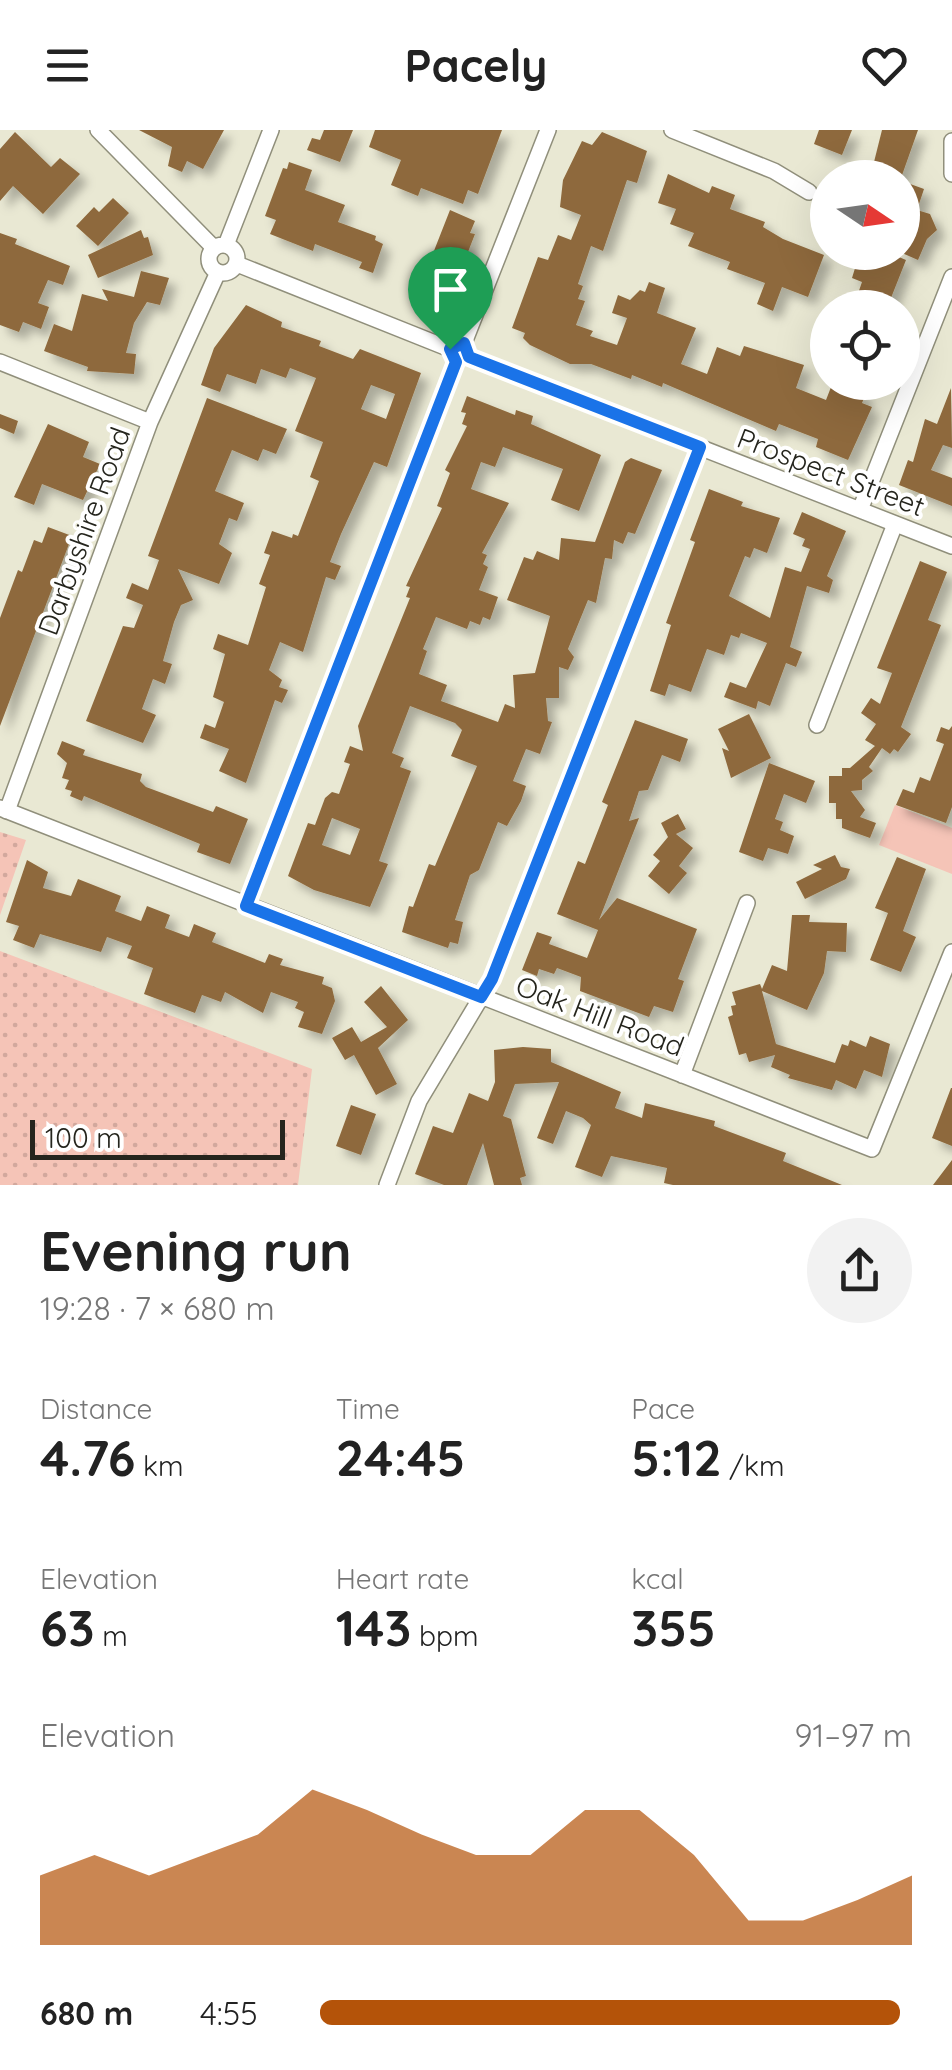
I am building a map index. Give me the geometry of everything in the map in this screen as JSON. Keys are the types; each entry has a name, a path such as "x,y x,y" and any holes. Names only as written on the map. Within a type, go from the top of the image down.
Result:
{"street":[{"path":"98,130 220,246 236,251 237,264 227,273 218,272 210,263 220,246 271,130"},
{"path":"246,906 548,130"},
{"path":"672,130 774,170 809,192"},
{"path":"952,141 952,174"},
{"name":"Prospect Street","path":"237,264 952,546"},
{"name":"Darbyshire Road","path":"3,809 150,422 218,272"},
{"path":"860,510 952,276"},
{"path":"0,362 150,422"},
{"path":"387,1185 419,1102 492,979 700,447"},
{"path":"817,724 896,524"},
{"name":"Oak Hill Road","path":"3,809 872,1148 952,952"},
{"path":"682,1074 748,902"}],"shaded area":[{"path":"895,805 952,828 952,874 879,845"},
{"path":"0,832 26,840 0,915"},
{"path":"0,951 312,1069 298,1185 0,1185"}],"building":[{"path":"139,130 224,130 203,169 187,161 182,172 168,166 172,147"},
{"path":"324,130 353,130 340,162 307,150 312,138 320,140"},
{"path":"375,130 502,130 478,194 468,190 463,204 421,188 418,196 391,185 401,160 369,147"},
{"path":"819,130 852,130 842,155 814,144"},
{"path":"882,130 918,130 907,160 874,160"},
{"path":"15,132 51,167 60,158 80,174 43,214 13,186 0,201 0,149"},
{"path":"602,132 647,151 637,183 627,180 603,251 591,246 578,284 583,286 578,299 585,301 576,325 593,331 590,336 617,345 627,318 612,313 618,295 630,300 640,290 645,292 649,282 665,288 657,313 696,328 681,364 707,374 717,347 740,356 744,346 804,365 796,388 810,394 810,400 863,400 862,403 872,407 848,460 816,447 818,439 779,424 776,431 663,383 662,387 632,375 631,379 591,364 570,364 530,345 523,338 525,333 512,328 538,257 548,260 558,235 571,240 581,215 560,207 563,180 582,141 592,145"},
{"path":"289,162 312,170 305,190 345,205 338,222 376,236 375,240 383,244 373,273 359,268 362,262 315,244 313,251 270,234 276,220 265,216 283,168 287,169"},
{"path":"668,174 709,193 712,186 735,195 730,209 765,222 763,227 810,250 810,270 818,270 808,297 782,287 773,311 757,304 765,283 727,269 730,262 688,246 694,233 670,224 676,209 658,203"},
{"path":"113,198 129,213 98,246 76,226 94,207 99,212"},
{"path":"450,210 475,221 470,233 475,234 447,306 421,293 421,284"},
{"path":"920,211 930,214 937,230 927,239 920,255"},
{"path":"141,230 144,238 148,237 153,255 98,278 88,255"},
{"path":"0,233 17,239 15,244 70,266 63,285 48,280 38,303 49,307 41,329 23,322 19,332 0,325"},
{"path":"854,270 902,270 894,290 859,290 862,282 852,278"},
{"path":"141,271 169,278 160,305 147,302 134,323 126,353 136,354 134,374 87,371 88,367 44,351 54,324 72,331 82,294 108,301 102,289 134,297"},
{"path":"246,305 282,322 281,327 321,341 319,346 353,359 360,349 421,373 387,467 374,462 341,534 330,562 341,566 335,580 326,577 303,652 280,642 269,670 282,680 279,687 288,690 282,703 275,700 246,783 219,771 229,749 200,738 205,724 215,728 224,702 213,697 225,654 213,649 218,634 248,645 266,587 259,584 270,555 264,553 272,531 292,538 293,534 298,536 319,481 310,477 323,442 295,431 316,378 290,368 286,378 261,369 256,384 227,374 220,392 201,385 214,348","holes":["371,385 395,394 386,419 361,409"]},
{"path":"951,388 952,448 943,445 931,470 952,478 952,506 899,485 908,460 913,462 925,419 937,424"},
{"path":"467,396 515,415 516,410 533,416 531,424 601,455 579,511 551,500 563,469 503,447 495,467 481,462 471,489 509,503 482,553 487,555 483,564 488,567 479,590 498,597 490,620 483,617 480,625 470,621 467,629 436,617 423,649 427,651 419,674 447,685 441,701 498,722 505,704 515,708 513,675 535,673 550,616 507,600 524,557 533,560 537,551 559,560 561,538 595,542 625,462 631,458 662,470 635,534 628,532 623,544 614,540 612,559 605,558 596,603 588,600 568,649 574,657 568,670 559,667 559,698 546,698 548,721 552,722 540,754 526,749 513,781 526,786 521,801 507,826 498,822 479,870 470,875 455,920 463,922 458,944 450,942 448,948 402,932 409,906 413,907 429,864 435,866 477,766 451,756 462,730 455,723 410,706 392,753 404,758 400,767 411,771 379,861 388,864 370,907 314,890 288,876 308,823 315,825 325,798 332,792 339,794 350,764 344,762 350,746 363,751 358,726 410,598 406,597 410,587 406,586 442,508 437,506 450,473 445,470 467,426 462,424 466,413 461,412","holes":["332,818 360,829 350,855 322,845"]},
{"path":"207,398 287,429 276,454 263,449 258,461 232,450 215,491 244,503 237,521 229,518 219,544 232,553 219,584 178,569 193,600 181,605 174,622 163,661 172,664 165,684 153,679 142,709 156,715 143,743 86,721 123,626 134,628 143,605 126,598 132,583 148,590 159,560 148,556"},
{"path":"0,414 18,421 14,434 0,428"},
{"path":"48,424 89,442 83,457 100,464 83,500 42,484 34,505 14,497"},
{"path":"709,489 743,502 741,506 780,518 767,553 754,548 750,558 745,556 729,596 770,618 785,567 801,572 810,549 802,546 805,539 793,534 802,512 846,531 827,576 833,580 829,593 807,586 790,647 802,652 796,667 786,663 770,706 758,701 756,709 724,697 730,682 746,688 767,643 741,633 739,638 731,635 724,655 707,649 691,692 669,684 665,696 650,691 671,625 666,623 695,542 690,540"},
{"path":"48,527 72,536 0,726 0,618 18,570 22,572 34,540 42,543"},
{"path":"920,561 947,572 928,620 941,625 901,727 911,734 898,752 894,749 890,754 882,748 869,767 873,771 862,780 862,790 851,791 865,810 860,817 876,823 870,838 842,828 842,819 836,819 836,803 829,803 829,776 842,776 842,768 850,768 875,746 865,740 876,724 861,713 871,698 880,704 892,673 877,668"},
{"path":"749,714 771,758 731,778 722,748 729,751 718,729"},
{"path":"635,720 688,739 680,762 662,755 648,790 639,791 629,821 639,818 599,920 617,898 697,929 678,979 684,981 673,1012 654,1006 649,1017 580,991 581,977 557,968 554,974 539,969 537,976 522,970 537,932 552,937 549,944 587,958 598,930 557,914 578,861 585,864 608,805 602,802"},
{"path":"952,726 952,807 946,823 896,805 903,789 914,793 920,777 930,781 944,744 936,741 941,727 949,730"},
{"path":"62,741 85,750 83,755 142,774 140,781 146,787 213,812 216,806 248,819 230,864 197,852 200,844 84,796 82,801 70,796 72,791 65,789 69,780 62,778 67,763 57,754"},
{"path":"769,763 815,781 806,803 784,794 775,819 783,822 780,830 794,836 788,854 768,848 763,861 739,852"},
{"path":"678,814 686,829 676,834 693,848 679,866 687,873 669,894 648,876 660,861 653,855 668,837 661,823"},
{"path":"835,855 841,867 850,869 846,879 805,899 796,882 822,869 813,865"},
{"path":"897,857 926,869 903,931 916,937 901,972 870,960 888,913 875,908"},
{"path":"27,860 48,872 43,888 71,896 78,879 121,896 115,911 141,921 147,906 170,915 165,928 189,937 194,924 216,933 212,942 265,963 269,954 283,959 280,965 324,977 322,984 332,988 335,1001 322,1034 298,1027 304,1012 295,1008 298,1002 271,992 263,1013 225,992 221,1002 202,995 195,1013 144,994 153,968 127,958 132,946 107,937 101,952 40,934 34,948 13,940 19,926 6,922"},
{"path":"792,915 810,915 809,922 847,923 846,952 827,951 824,973 807,1010 762,991 776,1044 835,1063 842,1044 848,1046 850,1040 866,1047 870,1036 890,1044 882,1077 864,1070 856,1089 836,1080 832,1090 788,1078 790,1075 771,1067 775,1055 749,1062 746,1053 739,1055 728,1017 733,1015 731,1006 736,1005 732,992 760,984 762,989 772,965 787,971"},
{"path":"381,986 408,1020 378,1048 397,1084 376,1095 354,1055 345,1060 332,1038 352,1027 361,1042 387,1027 364,1002"},
{"path":"551,1049 551,1062 621,1092 615,1108 642,1118 645,1103 715,1121 714,1126 786,1153 783,1161 842,1185 673,1185 664,1183 667,1168 611,1156 602,1177 575,1167 591,1125 583,1118 566,1111 553,1144 537,1138 559,1082 515,1084 503,1116 511,1119 526,1176 520,1178 522,1185 494,1185 483,1143 467,1185 444,1185 415,1174 433,1126 453,1133 469,1093 488,1101 495,1082 494,1050"},
{"path":"952,1088 952,1146 932,1138"},
{"path":"351,1105 376,1114 361,1155 336,1146"},
{"path":"952,1160 952,1185 933,1185"}],"route":[{"path":"464,343 470,350 469,357 700,447 492,979 481,997 246,906 456,362 450,349 454,344 464,343"}]}
